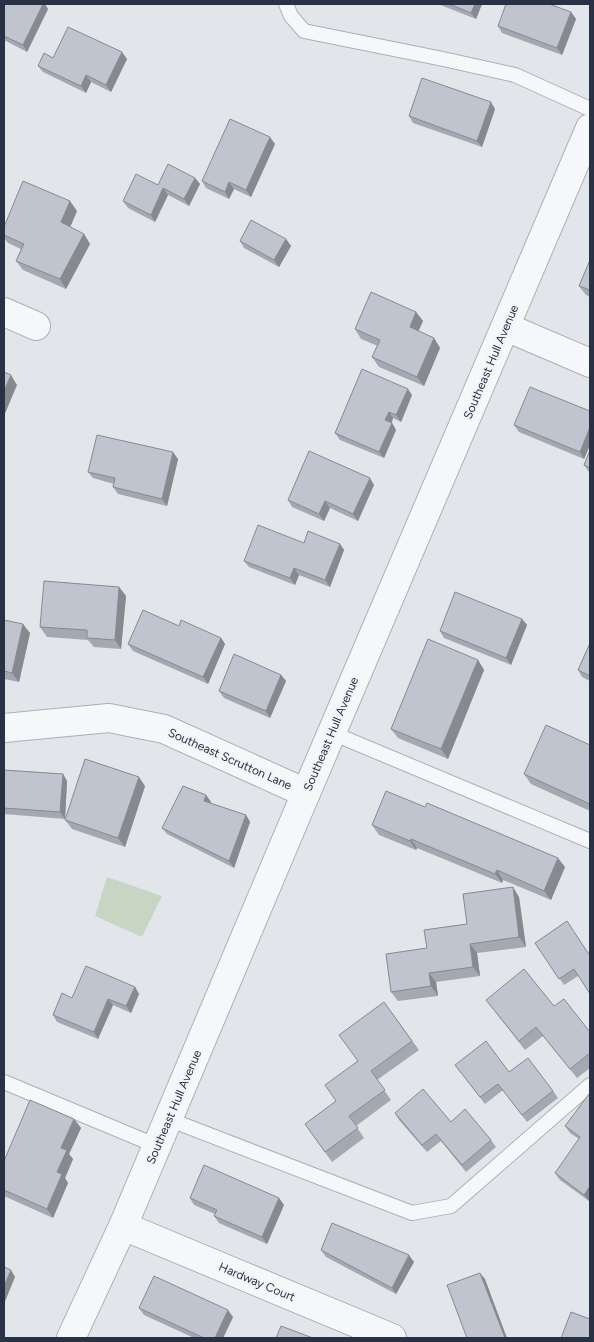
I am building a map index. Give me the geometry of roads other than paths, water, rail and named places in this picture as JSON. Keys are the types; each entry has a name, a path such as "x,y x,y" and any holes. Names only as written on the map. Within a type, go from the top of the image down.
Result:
{"street":[{"name":"Southeast Hull Avenue","path":"71,1338 123,1226 590,128"},
{"path":"4,312 36,326"},
{"path":"506,327 590,362"},
{"name":"Southeast Scrutton Lane","path":"4,728 109,718 164,729 306,793"},
{"name":"Hardway Court","path":"123,1226 392,1338"}],"lane":[{"path":"286,4 291,16 304,31 443,58 515,75 590,109"},
{"path":"332,733 590,841"},
{"path":"4,1082 157,1146"},
{"path":"168,1119 412,1213 451,1206 590,1086"}]}
